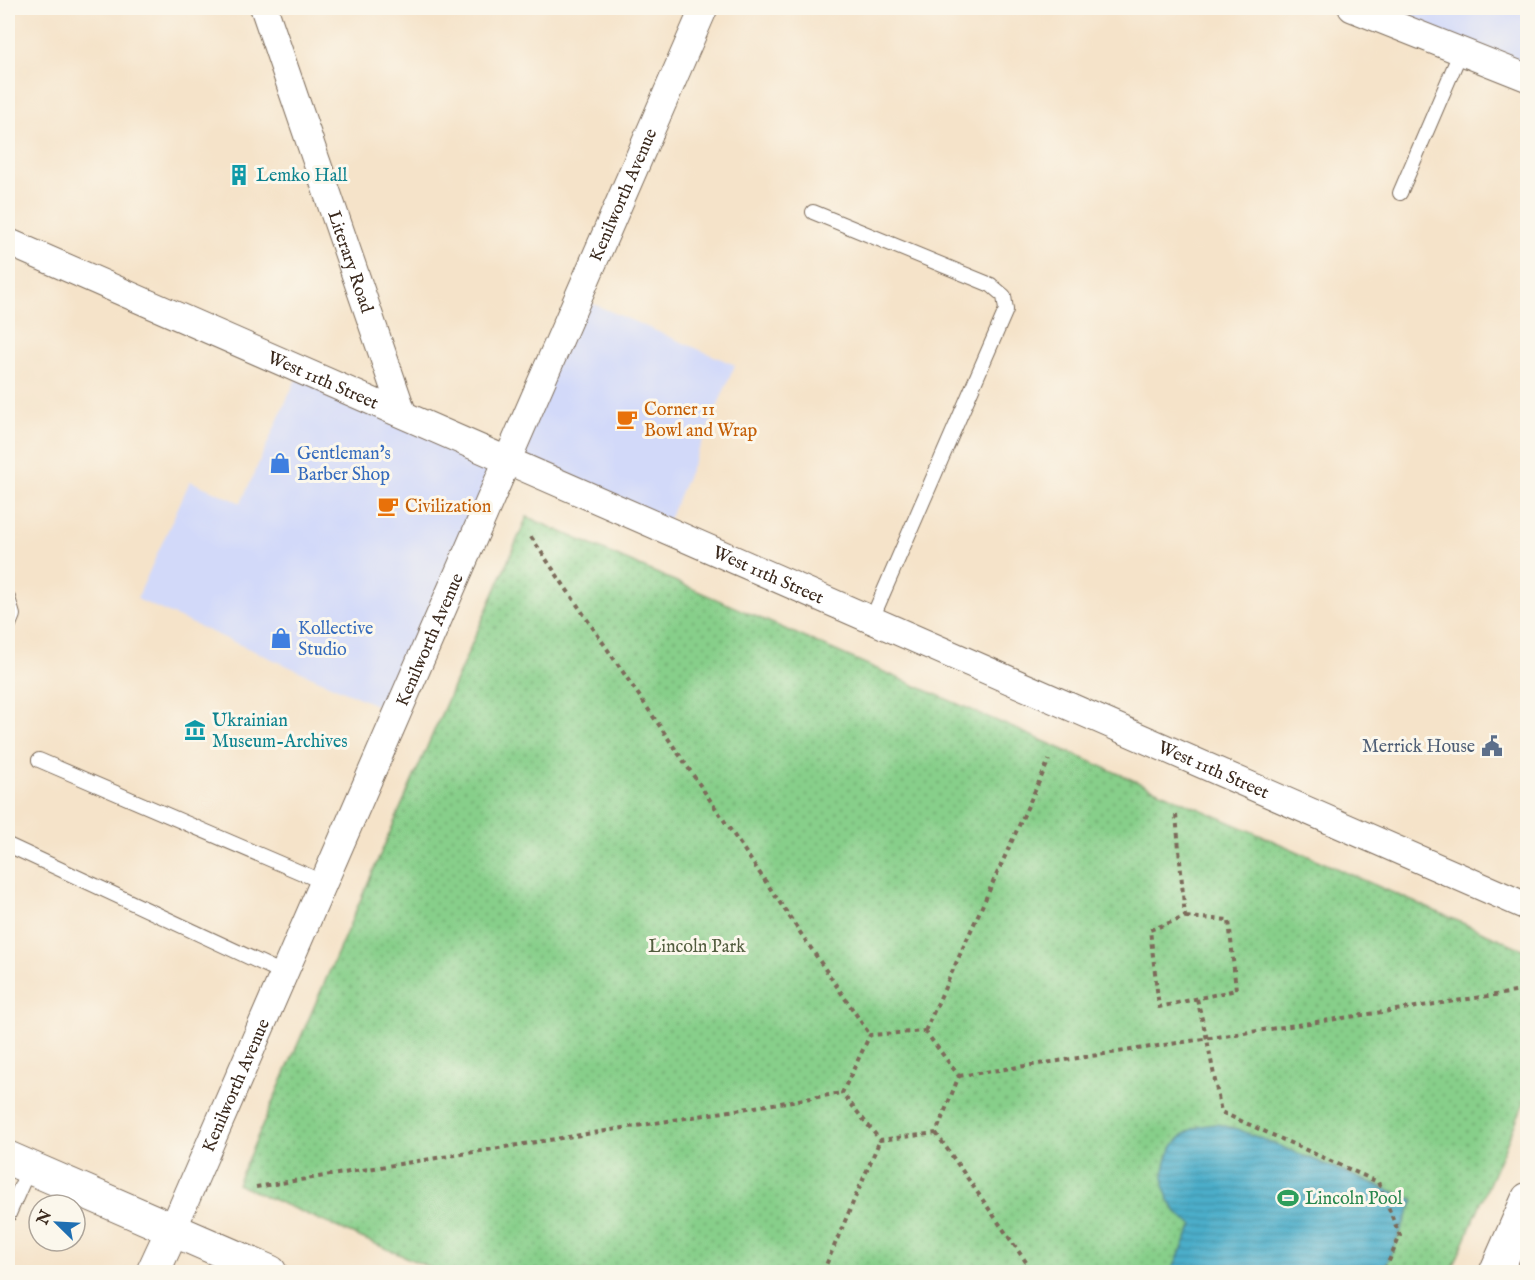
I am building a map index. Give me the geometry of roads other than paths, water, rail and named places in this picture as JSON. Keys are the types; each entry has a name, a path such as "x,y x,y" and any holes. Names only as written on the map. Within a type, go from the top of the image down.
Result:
{"street":[{"name":"Literary Road","path":"264,8 403,414"},
{"name":"Kenilworth Avenue","path":"153,1272 704,8"},
{"path":"1352,8 1527,78"},
{"name":"West 11th Street","path":"8,242 1527,907"},
{"path":"18,1163 270,1272"},
{"path":"1496,1272 1526,1205"}],"lane":[{"path":"1400,193 1461,51"},
{"path":"813,212 991,285 1004,296 1006,310 871,621"},
{"path":"8,598 13,615 8,627"},
{"path":"39,760 323,882"},
{"path":"8,845 284,973"},
{"path":"8,1216 18,1163"}],"water":[{"name":"Lincoln Pool","path":"1217,1124 1237,1129 1414,1200 1383,1272 1171,1272 1193,1225 1180,1215 1170,1202 1165,1190 1165,1165 1176,1142 1186,1133 1198,1127"}],"place":[{"name":"Lemko Hall","path":"239,175"},
{"name":"Corner 11 Bowl and Wrap","path":"627,419"},
{"name":"Gentleman's Barber Shop","path":"280,463"},
{"name":"Civilization","path":"388,506"},
{"name":"Kollective Studio","path":"281,638"},
{"name":"Ukrainian Museum-Archives","path":"195,730"},
{"name":"Merrick House","path":"1492,746"},
{"name":"Lincoln Pool","path":"1288,1198"}],"park label":[{"name":"Lincoln Park","path":"697,946"}]}
